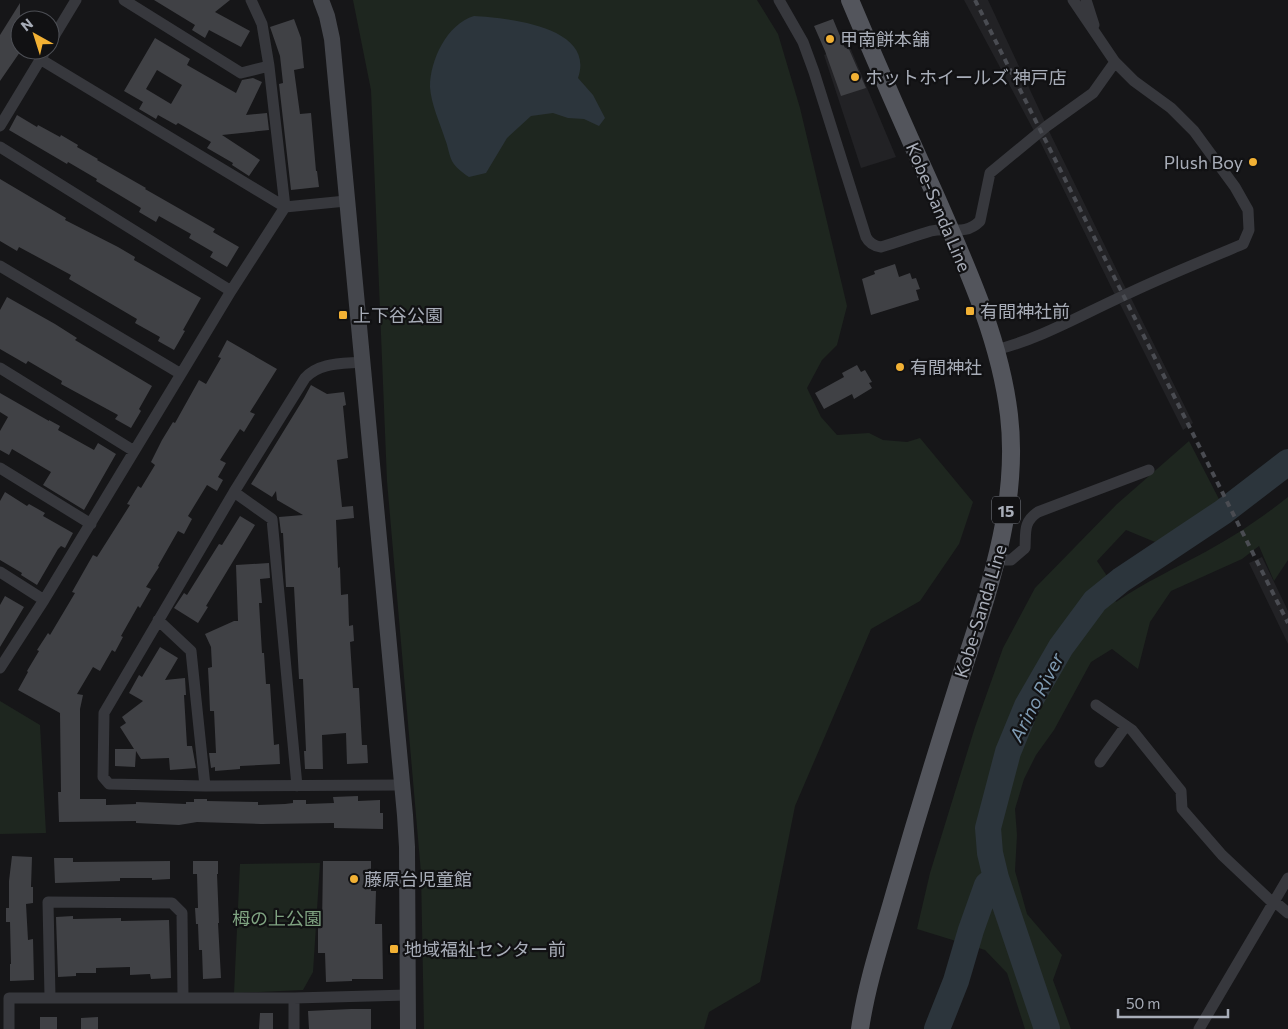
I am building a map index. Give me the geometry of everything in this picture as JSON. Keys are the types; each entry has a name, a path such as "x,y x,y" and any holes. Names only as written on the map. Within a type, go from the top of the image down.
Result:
{"main road":[{"name":"Kobe-Sanda Line","path":"850,0 987,321 1005,390 1011,446 1010,479 1005,525 997,560 926,785 870,977 860,1029"}],"street":[{"path":"60,26 76,0"},
{"path":"124,0 240,73 269,66"},
{"path":"0,668 91,524 231,291 285,207 269,66 262,24 251,0"},
{"path":"321,0 332,39 402,785 407,847 408,1029"},
{"path":"779,0 803,42 868,241 881,247 934,230 968,229 980,221 990,173 1047,126 1093,93 1115,62"},
{"path":"995,350 1018,344 1243,244 1249,230 1248,210 1235,187 1194,131 1171,108 1134,81 1115,62 1073,0"},
{"path":"1086,0 1098,39"},
{"path":"0,126 39,60"},
{"path":"52,60 285,207 346,201"},
{"path":"0,147 231,291"},
{"path":"0,266 181,374"},
{"path":"363,362 327,365 311,372 305,378 234,492 104,714 103,777 109,784 205,786 402,785"},
{"path":"0,368 134,451"},
{"path":"0,468 91,524"},
{"path":"997,560 1012,560 1025,548 1027,524 1030,517 1038,512 1149,470"},
{"path":"234,492 272,519 297,786"},
{"path":"0,572 44,600"},
{"path":"158,620 191,651 205,786"},
{"path":"1096,704 1132,730 1181,791 1182,809 1222,855 1274,903 1288,913"},
{"path":"1100,762 1125,726"},
{"path":"1199,1029 1288,878"},
{"path":"50,997 48,902 172,903 182,912 183,997"},
{"path":"9,1029 4,997 294,998 408,995"},
{"path":"294,998 294,1029"}],"shaded area":[{"path":"964,0 988,0 1045,122 1034,131"},
{"path":"474,16 526,23 545,28 562,36 574,47 580,60 578,78 593,95 605,118 599,126 584,119 568,118 553,113 531,116 507,138 486,173 469,177 459,170 451,159 434,107 430,87 433,66 442,44 448,35 464,20"},
{"path":"849,45 896,157 861,168 824,55"},
{"path":"1048,129 1126,289 1115,295 1038,137"},
{"path":"1131,298 1193,423 1183,430 1120,304"},
{"path":"1262,557 1288,611 1288,644 1249,563"}],"green space":[{"path":"353,0 757,0 778,34 800,108 847,306 837,345 822,360 807,388 821,417 837,435 869,433 883,440 907,442 920,438 973,502 959,544 920,601 871,629 795,806 760,982 709,1012 704,1029 424,1029 421,873 387,481 371,90"},
{"path":"1189,441 1221,503 1203,518 1155,542 1126,530 1097,561 1107,576 1116,602 1228,539 1288,497 1288,560 1274,581 1259,546 1242,559 1171,591 1150,622 1138,669 1112,649 1091,662 1054,730 1036,755 1024,779 1015,809 1017,835 1015,871 1027,914 1062,955 1053,980 1071,1029 1025,1029 1007,973 985,950 917,929 930,873 975,727 1003,648 1035,588 1117,504"},
{"path":"0,701 40,725 46,833 0,834"},
{"name":"栂の上公園","path":"320,863 313,972 303,990 234,993 240,864"}],"building":[{"path":"154,0 230,0 215,12 250,31 241,47 209,30 205,38 192,30 195,25"},
{"path":"10,19 10,60 14,60 0,81 0,35"},
{"path":"294,19 301,38 304,68 294,70 300,114 311,113 319,187 291,190 279,84 283,83 280,56 270,27"},
{"path":"833,19 845,48 848,47 866,88 841,96 814,26"},
{"path":"155,38 190,59 187,65 236,93 242,80 253,78 262,82 246,115 267,113 269,130 222,135 260,160 249,176 232,165 233,163 207,148 211,142 178,123 176,125 158,115 156,119 139,109 143,102 124,91","holes":["157,70 182,85 171,104 146,89"]},
{"path":"17,115 37,127 38,125 60,137 61,135 97,160 215,229 213,232 239,247 227,267 210,257 213,252 189,238 191,234 159,216 156,222 139,212 141,208 96,181 97,179 9,130"},
{"path":"0,179 66,218 65,220 118,247 135,257 134,260 201,298 174,350 158,341 160,337 135,323 137,319 69,279 71,275 19,247 17,251 0,241"},
{"path":"895,264 899,277 910,273 912,279 916,278 920,289 916,290 919,300 871,315 862,279 875,274 874,271"},
{"path":"7,297 55,324 77,338 75,340 152,386 131,428 115,419 118,415 61,384 62,381 28,361 26,364 0,349 0,310"},
{"path":"227,340 277,369 250,412 255,414 244,432 240,429 220,460 226,463 218,477 223,480 217,491 207,485 188,516 192,519 184,534 178,531 146,587 151,589 140,608 138,606 121,636 123,637 115,652 112,650 100,671 93,667 77,694 83,695 80,709 80,799 106,799 106,805 136,804 136,802 186,804 186,802 194,802 194,799 207,799 207,801 258,802 258,805 293,803 293,800 306,800 306,804 334,803 333,797 358,796 358,801 380,800 380,813 383,813 383,829 334,828 334,823 261,824 197,822 179,825 136,823 136,821 59,822 58,792 61,792 60,713 18,690 39,651 37,650 48,633 50,635 75,593 72,592 93,555 97,557 130,505 127,504 138,486 141,488 155,465 151,462 162,440 173,422 175,423 199,380 206,384 221,358 218,357"},
{"path":"857,365 861,372 865,370 872,382 869,383 872,388 854,399 852,394 824,409 815,393 844,377 842,373"},
{"path":"311,385 327,394 344,392 346,405 343,406 348,458 337,460 342,507 353,506 354,518 336,520 338,568 340,567 341,595 348,594 349,626 353,625 354,641 350,642 353,688 359,688 362,745 367,745 368,763 347,764 346,733 322,735 323,769 305,769 303,679 299,679 294,587 286,587 283,533 281,533 279,517 303,515 277,500 276,491 272,497 251,484"},
{"path":"0,393 60,426 58,430 94,450 98,443 116,454 84,510 43,485 51,472 12,449 9,455 0,450 0,431 8,417 0,412"},
{"path":"5,492 27,506 29,504 45,513 43,516 73,533 65,548 61,546 58,549 37,585 21,575 22,573 0,560 0,501"},
{"path":"240,516 255,525 206,606 208,607 198,623 174,608 184,593 187,595 219,544 222,545"},
{"path":"269,563 270,578 260,579 262,603 259,603 266,684 270,684 274,745 279,744 280,764 240,766 240,769 215,771 215,767 211,768 209,753 216,753 214,711 210,711 208,668 212,667 211,647 205,634 238,621 236,565"},
{"path":"5,596 24,607 0,647 0,605"},
{"path":"160,647 178,658 165,680 185,678 187,746 192,746 196,768 170,770 169,758 141,759 136,751 135,767 115,766 115,749 134,749 120,727 126,723 122,717 143,701 129,693 139,675 142,677"},
{"path":"12,856 32,857 31,887 33,887 33,903 26,904 28,940 33,939 34,980 10,981 10,922 6,922 6,908 9,908 9,881"},
{"path":"54,858 73,858 73,862 170,861 170,879 120,878 120,881 55,883"},
{"path":"193,861 218,861 218,923 221,978 203,979 202,950 199,950 195,908 198,908 197,874 193,874"},
{"path":"323,861 371,861 371,891 376,891 375,924 382,924 383,979 352,979 352,981 326,982 325,953 318,953 318,926 322,926"},
{"path":"73,916 73,919 121,918 121,921 169,920 171,978 151,979 150,974 130,975 130,967 96,968 96,973 76,973 76,976 58,977 56,917"},
{"path":"371,1009 371,1029 309,1029 308,1011"},
{"path":"260,1013 273,1013 273,1029 259,1029"},
{"path":"40,1017 57,1017 57,1029 40,1029"},
{"path":"98,1017 98,1029 81,1029 81,1018"}],"waterway":[{"name":"Arino River","path":"1047,1029 996,878 990,853 988,828 1008,752 1027,706 1061,647 1095,601 1121,580 1223,512 1288,462"},
{"path":"937,1029 956,981 987,885 996,878"}],"railway":[{"path":"975,0 1288,623"}],"place":[{"name":"甲南餅本舗","path":"830,39"},
{"name":"ホットホイールズ 神戸店","path":"855,77"},
{"name":"Plush Boy","path":"1253,162"},
{"name":"有間神社前","path":"970,311"},
{"name":"上下谷公園","path":"343,315"},
{"name":"有間神社","path":"900,367"},
{"name":"藤原台児童館","path":"354,879"},
{"name":"地域福祉センター前","path":"394,949"}]}
